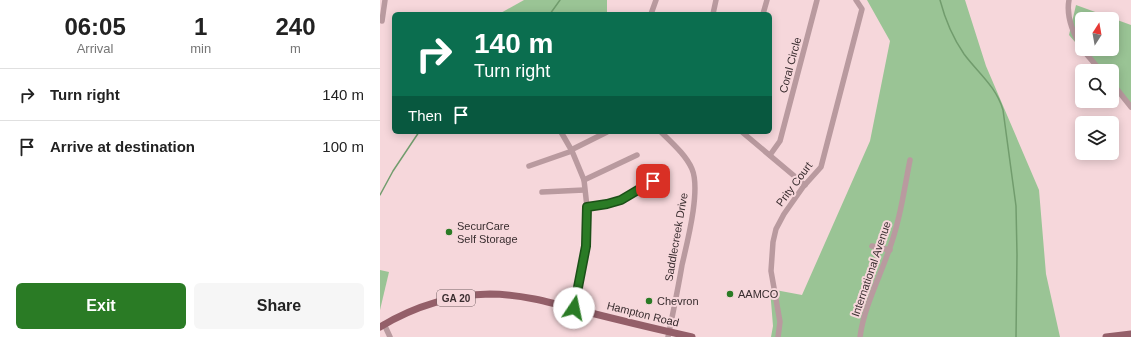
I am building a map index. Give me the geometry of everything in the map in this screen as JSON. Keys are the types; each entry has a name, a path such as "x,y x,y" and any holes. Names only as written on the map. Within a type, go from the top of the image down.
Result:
{"main road":[{"name":"Hampton Road","path":"382,325 429,304 473,295 491,294 516,296 574,308 669,334 692,337"},
{"path":"1106,337 1131,334"}],"street":[{"path":"382,21 385,0"},
{"path":"652,12 656,0"},
{"path":"713,12 716,0"},
{"path":"764,12 767,0"},
{"name":"Coral Circle","path":"770,155 780,141 817,0"},
{"name":"Prity Court","path":"778,337 780,322 771,271 773,242 776,230 784,214 821,166 862,9 856,0"},
{"path":"1069,0 1070,21 1075,37"},
{"path":"1088,56 1095,64"},
{"path":"1119,92 1131,108"},
{"path":"562,134 572,150 584,180 587,207 586,246 574,308"},
{"path":"529,166 572,150 603,134"},
{"name":"Saddlecreek Drive","path":"663,134 678,148 692,169 695,180 693,208 669,334"},
{"path":"744,134 805,185"},
{"path":"584,180 637,155"},
{"name":"International Avenue","path":"860,337 866,311 890,250 898,224 910,160"},
{"path":"587,207 621,200 653,181"},
{"path":"542,192 584,190"},
{"path":"872,246 890,250"},
{"path":"382,325 390,337"}],"green space":[{"path":"524,0 607,0 607,12 503,12"},
{"path":"867,0 965,0 986,66 1039,190 1046,274 1060,337 771,337 773,326 770,289 802,295 870,141 890,41"},
{"path":"1076,5 1095,12 1075,12 1075,42 1069,35"},
{"path":"1119,21 1131,25 1131,108 1119,93 1119,64 1094,64 1087,56 1119,56"},
{"path":"380,270 389,272 380,310"}],"waterway":[{"path":"551,12 560,0"},
{"path":"940,0 956,41 964,54 996,94 1003,110 1016,206 1016,337"},
{"path":"380,195 393,171 418,134"}],"place":[{"name":"SecurCare Self Storage","path":"449,232"},
{"name":"AAMCO","path":"730,294"},
{"name":"Chevron","path":"649,301"}],"route":[{"path":"574,308 586,246 587,207 621,200 653,181"}]}
